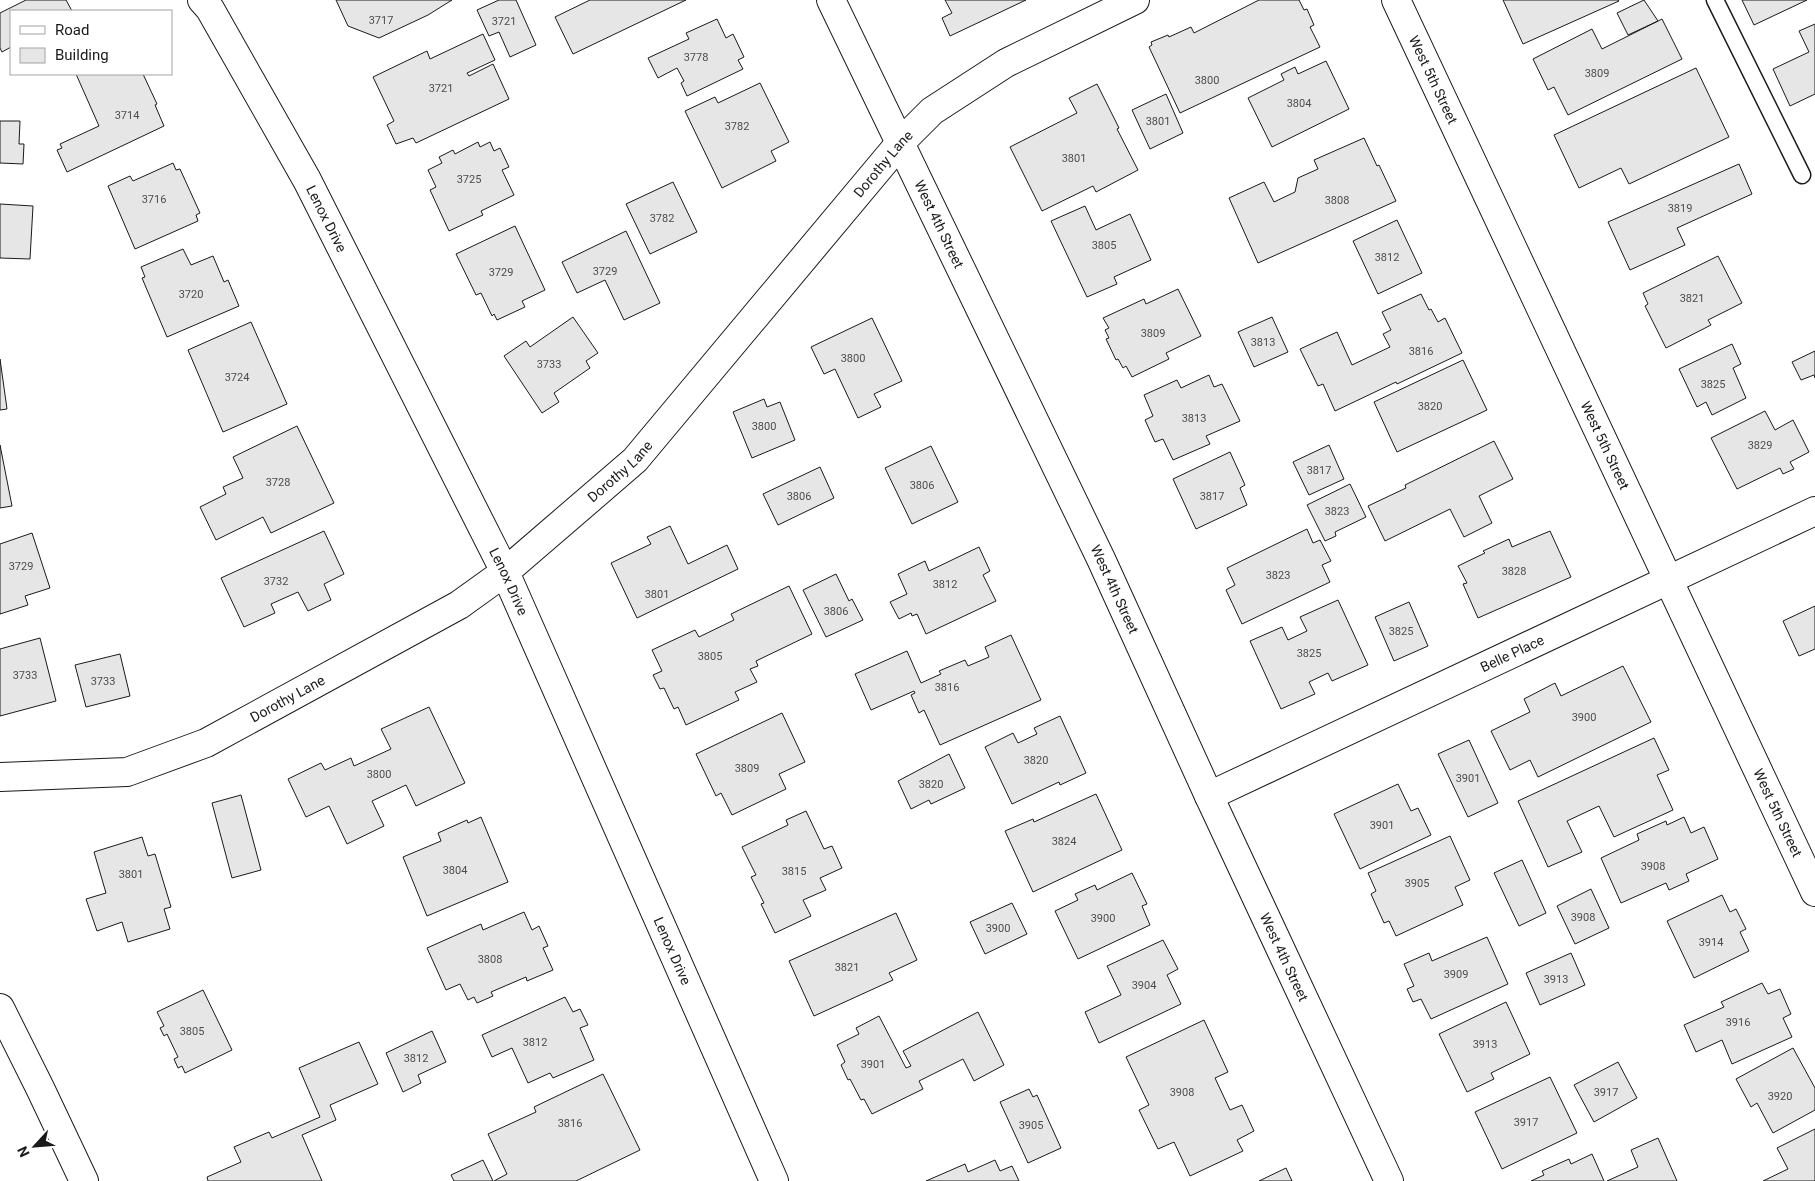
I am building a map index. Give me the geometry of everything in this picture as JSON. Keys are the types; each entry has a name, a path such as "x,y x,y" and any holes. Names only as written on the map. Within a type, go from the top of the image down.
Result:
{"street":[{"name":"Lenox Drive","path":"202,0 210,9 307,180 505,572 774,1181"},
{"name":"West 4th Street","path":"831,0 1101,559 1389,1181"},
{"name":"Dorothy Lane","path":"0,777 127,772 206,743 459,605 505,572 635,460 900,143 932,111 1006,63 1135,0"},
{"name":"West 5th Street","path":"1396,0 1815,892"},
{"name":"Belle Place","path":"1210,796 1815,511"},
{"path":"2,1015 40,1088 84,1181"}],"lane":[{"path":"1716,0 1802,175"}],"building":[{"path":"26,0 66,0 71,10 10,10 10,48 2,52 0,48 0,13"},
{"path":"336,0 452,0 428,15 379,38 348,26"},
{"path":"499,0 516,0 536,45 510,57 499,32 489,36 477,10"},
{"path":"590,0 686,0 573,54 555,17"},
{"path":"945,0 1026,0 950,36 942,18 952,13"},
{"path":"1259,0 1299,0 1304,10 1307,9 1314,25 1310,27 1320,47 1180,113 1149,47 1152,45 1151,42 1168,35 1169,37 1191,27 1194,33"},
{"path":"1503,0 1618,0 1619,1 1523,44"},
{"path":"1644,0 1658,21 1628,35 1617,13"},
{"path":"1742,0 1807,0 1754,25"},
{"path":"717,19 726,38 733,34 744,57 738,60 743,69 687,96 681,83 684,81 677,68 658,78 648,58 689,39 686,33"},
{"path":"1662,19 1682,59 1568,115 1554,87 1548,90 1533,59 1592,29 1602,49"},
{"path":"1815,24 1815,94 1790,106 1773,69 1809,52 1799,31"},
{"path":"483,34 495,60 467,73 469,76 493,64 509,99 416,143 413,138 396,144 387,125 394,121 373,77 427,51 430,59"},
{"path":"1326,61 1349,109 1272,147 1248,98 1284,80 1281,74 1295,67 1298,74"},
{"path":"1696,68 1729,137 1629,184 1621,168 1579,188 1554,135"},
{"path":"76,75 143,75 157,104 155,105 164,126 67,172 57,150 62,148 60,144 99,126"},
{"path":"760,83 789,142 771,151 776,161 722,188 685,111 715,97 718,103"},
{"path":"1097,84 1138,170 1096,192 1093,186 1042,211 1010,147 1077,113 1069,98"},
{"path":"1166,94 1183,133 1150,149 1132,110"},
{"path":"0,121 20,121 19,144 24,144 23,164 0,163"},
{"path":"1364,138 1396,201 1258,263 1229,198 1264,182 1274,202 1295,192 1298,178 1318,169 1314,160"},
{"path":"478,142 480,147 490,142 494,151 500,148 509,167 502,170 514,195 481,211 483,215 449,231 430,190 436,187 428,170 442,163 439,157 453,150 455,154"},
{"path":"173,163 176,170 180,169 200,213 196,215 198,221 135,249 108,186 130,176 133,181"},
{"path":"1739,164 1752,194 1677,228 1685,245 1630,270 1608,222"},
{"path":"673,182 697,232 650,254 626,204"},
{"path":"0,204 33,206 30,259 0,258"},
{"path":"1085,206 1096,230 1130,214 1151,260 1114,277 1117,284 1087,297 1051,221"},
{"path":"1397,220 1422,273 1378,294 1353,241"},
{"path":"515,226 545,290 522,301 525,307 497,320 494,314 492,316 481,293 476,295 456,254"},
{"path":"626,231 660,303 624,320 605,280 577,293 562,262"},
{"path":"183,249 191,265 213,256 224,282 228,280 239,306 167,337 142,278 145,277 141,267"},
{"path":"1718,256 1742,303 1708,320 1711,325 1666,348 1645,306 1648,304 1643,293"},
{"path":"1178,289 1201,336 1166,353 1169,359 1132,377 1126,366 1123,368 1118,359 1116,360 1106,339 1109,338 1105,330 1109,328 1103,318 1144,299 1146,304"},
{"path":"1421,294 1438,322 1445,318 1462,353 1335,411 1323,384 1318,386 1300,349 1337,332 1352,365 1390,347 1383,334 1391,330 1382,312"},
{"path":"573,317 598,353 586,361 590,368 554,393 559,402 542,413 504,356 526,341 530,347"},
{"path":"1272,317 1288,352 1254,367 1238,332"},
{"path":"872,318 902,381 874,394 881,407 858,418 835,369 824,374 811,347"},
{"path":"251,322 287,404 223,432 188,350"},
{"path":"1732,344 1741,364 1733,368 1746,398 1712,415 1706,402 1697,407 1679,369"},
{"path":"1815,351 1815,378 1814,375 1801,380 1792,362"},
{"path":"0,359 7,409 0,410"},
{"path":"1463,360 1487,410 1397,452 1374,402"},
{"path":"1209,375 1214,387 1222,384 1240,421 1206,436 1210,444 1173,460 1163,439 1155,442 1145,420 1153,416 1144,395 1177,380 1181,388"},
{"path":"764,399 767,407 780,402 795,440 752,458 733,412"},
{"path":"1765,411 1775,430 1793,420 1809,452 1790,462 1794,469 1783,474 1780,468 1737,489 1711,438"},
{"path":"297,426 334,503 271,533 263,517 216,540 200,507 226,494 223,487 243,478 233,457"},
{"path":"1494,441 1513,479 1479,496 1492,523 1464,537 1450,509 1385,541 1368,506 1406,488 1405,485"},
{"path":"0,445 12,506 0,508"},
{"path":"1329,445 1344,479 1309,495 1293,462"},
{"path":"931,446 958,502 912,524 885,468"},
{"path":"1230,452 1245,485 1240,488 1247,505 1196,529 1173,479"},
{"path":"820,467 834,498 778,525 763,494"},
{"path":"1350,484 1366,517 1335,532 1336,536 1325,541 1307,505"},
{"path":"670,526 688,564 727,545 738,569 637,618 611,563 651,544 647,537"},
{"path":"1307,529 1313,543 1320,540 1331,561 1322,565 1330,582 1242,624 1226,590 1235,585 1227,568"},
{"path":"324,531 344,574 324,584 331,600 308,611 298,592 271,604 275,613 244,627 221,578"},
{"path":"1550,531 1571,577 1478,618 1463,584 1467,583 1458,566 1485,553 1483,551 1509,539 1512,547"},
{"path":"32,533 50,588 25,596 28,605 0,614 0,544"},
{"path":"979,547 990,571 983,575 996,601 926,634 917,614 912,616 911,613 899,619 890,602 907,594 898,574 925,561 929,571"},
{"path":"836,574 849,601 852,599 863,620 826,637 803,590"},
{"path":"789,586 812,634 756,661 758,666 750,669 757,682 735,692 739,700 686,725 678,707 674,709 664,688 660,689 653,675 662,671 652,650 695,630 699,637 734,620 731,614"},
{"path":"1338,600 1368,665 1332,681 1328,673 1309,682 1315,694 1281,709 1250,641 1282,627 1288,640 1307,631 1300,617"},
{"path":"1409,602 1428,646 1394,661 1375,617"},
{"path":"1815,606 1815,649 1799,656 1783,621"},
{"path":"1011,635 1041,700 940,745 924,710 919,713 911,695 915,693 914,691 871,710 855,674 907,651 921,683 941,674 939,671 965,660 968,666 989,657 985,647"},
{"path":"40,638 56,701 0,716 0,649"},
{"path":"120,654 130,696 86,707 75,665"},
{"path":"1623,666 1651,722 1538,777 1530,760 1510,770 1491,731 1530,712 1524,699 1555,683 1561,696"},
{"path":"429,707 465,783 416,806 406,785 372,801 384,826 347,844 329,806 306,817 288,779 321,763 325,770 351,758 354,766 391,749 381,729"},
{"path":"782,713 805,762 779,774 786,789 732,815 721,793 716,796 696,754"},
{"path":"1060,716 1086,773 1060,785 1059,782 1012,804 985,747 1013,733 1018,743 1037,734 1034,728"},
{"path":"1654,738 1669,770 1657,775 1673,810 1614,837 1599,806 1567,821 1582,852 1548,867 1518,801"},
{"path":"1469,740 1498,803 1468,817 1438,754"},
{"path":"949,754 965,788 931,804 929,800 911,809 898,781"},
{"path":"1398,784 1411,811 1418,808 1431,835 1360,869 1334,814"},
{"path":"1096,794 1122,850 1033,892 1005,831 1033,819 1034,822"},
{"path":"241,795 261,870 232,878 212,803"},
{"path":"806,811 824,849 832,846 842,868 820,878 826,890 803,900 811,916 775,933 761,904 764,903 751,877 756,875 742,847 788,825 786,820"},
{"path":"481,817 508,882 427,916 403,857 441,841 438,833 467,820 468,823"},
{"path":"1684,817 1691,833 1704,827 1718,859 1686,874 1689,881 1669,890 1666,883 1621,903 1601,858 1639,840 1637,834 1666,821 1667,825"},
{"path":"1450,836 1470,880 1455,887 1463,905 1396,936 1389,921 1384,923 1371,894 1376,891 1368,873"},
{"path":"142,837 148,856 155,854 171,907 164,909 170,929 128,942 122,922 97,931 86,899 106,893 94,852"},
{"path":"1522,860 1546,913 1519,926 1494,873"},
{"path":"1132,873 1147,904 1142,906 1150,925 1078,959 1055,911 1078,900 1075,894 1095,885 1097,890"},
{"path":"1591,889 1609,928 1575,944 1557,906"},
{"path":"1722,895 1730,912 1736,909 1746,929 1740,932 1749,951 1694,978 1667,921"},
{"path":"1012,903 1027,934 985,954 970,922"},
{"path":"524,912 532,930 539,926 548,946 543,948 553,970 527,981 526,977 491,992 493,996 477,1003 474,997 468,1000 460,984 446,990 427,948 481,924 483,930"},
{"path":"896,913 917,960 889,973 893,980 814,1016 789,961"},
{"path":"1487,937 1508,984 1431,1019 1421,999 1413,1002 1407,989 1414,986 1404,964 1429,953 1432,961"},
{"path":"1163,940 1178,969 1167,975 1181,1004 1099,1043 1085,1012 1121,995 1107,966"},
{"path":"1571,953 1585,985 1540,1005 1526,973"},
{"path":"1762,983 1768,994 1780,989 1791,1014 1783,1018 1792,1037 1732,1064 1722,1040 1696,1052 1684,1025 1724,1007 1721,1002"},
{"path":"203,990 232,1050 185,1073 182,1066 178,1068 174,1059 178,1057 167,1034 164,1036 160,1028 164,1026 157,1012"},
{"path":"565,997 573,1012 580,1009 588,1025 580,1028 594,1060 553,1078 550,1073 528,1083 512,1048 492,1057 482,1035"},
{"path":"1506,1002 1530,1054 1491,1073 1494,1079 1467,1092 1439,1034"},
{"path":"978,1012 1004,1065 974,1081 963,1059 919,1081 923,1089 872,1114 864,1099 861,1100 850,1079 848,1080 841,1065 845,1062 837,1045 859,1034 856,1028 879,1016 906,1068 911,1066 903,1051"},
{"path":"1204,1020 1228,1072 1215,1078 1230,1110 1242,1105 1254,1131 1237,1140 1243,1151 1190,1176 1174,1142 1158,1149 1139,1110 1149,1105 1126,1057"},
{"path":"432,1031 446,1062 418,1075 421,1083 403,1092 386,1053"},
{"path":"359,1042 378,1084 330,1105 336,1120 302,1135 322,1181 208,1181 207,1177 241,1162 234,1147 269,1132 272,1138 320,1117 299,1068"},
{"path":"1793,1048 1815,1088 1815,1110 1773,1133 1757,1103 1751,1107 1736,1079"},
{"path":"1618,1062 1637,1098 1594,1122 1574,1085"},
{"path":"603,1074 640,1150 576,1181 494,1181 507,1174 488,1134 536,1112 534,1107"},
{"path":"1550,1077 1577,1133 1502,1169 1475,1112"},
{"path":"1029,1089 1033,1097 1037,1095 1061,1148 1028,1163 1000,1102"},
{"path":"1815,1129 1815,1181 1763,1181 1788,1169 1777,1148"},
{"path":"1658,1138 1677,1181 1607,1181 1638,1167 1631,1150"},
{"path":"1592,1154 1604,1181 1531,1181 1544,1175 1542,1171 1569,1159 1571,1164"},
{"path":"483,1160 493,1181 454,1181 451,1175"},
{"path":"995,1160 1000,1171 1012,1166 1019,1181 926,1181 965,1164 968,1172"},
{"path":"1286,1168 1292,1181 1259,1181"}]}
